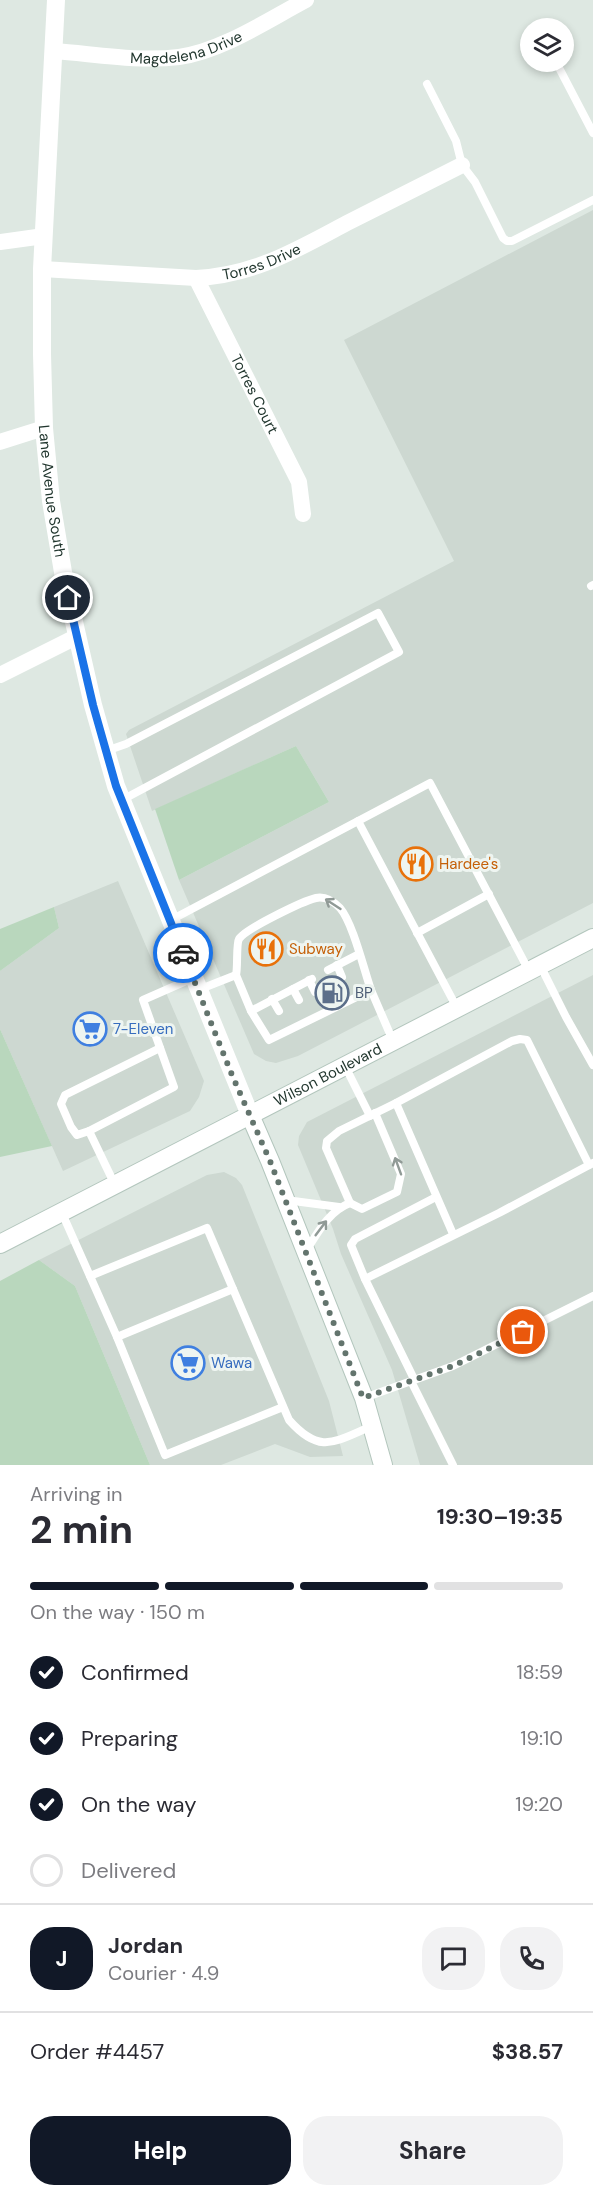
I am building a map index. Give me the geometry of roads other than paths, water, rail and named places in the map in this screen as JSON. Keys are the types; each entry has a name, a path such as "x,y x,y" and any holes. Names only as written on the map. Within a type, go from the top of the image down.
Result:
{"street":[{"name":"Lane Avenue South","path":"56,0 42,269 44,428 51,501 63,578 76,637 106,751 122,800 195,984 306,1251 363,1398 383,1465"},
{"name":"Magdelena Drive","path":"54,51 152,58 180,57 221,44 306,0"},
{"name":"Torres Drive","path":"42,269 196,278 216,277 261,266 462,165"},
{"path":"0,242 44,236"},
{"name":"Torres Court","path":"196,278 299,482 303,514"},
{"path":"0,442 44,428"},
{"path":"0,675 76,637"},
{"name":"Wilson Boulevard","path":"0,1244 593,938"}],"lane":[{"path":"561,72 593,133"},
{"path":"427,84 456,141 462,165 475,182 503,238 507,241 512,242 593,200"},
{"path":"106,751 126,744 378,613 399,652 122,800"},
{"path":"170,921 430,783 489,894 593,1065"},
{"path":"358,821 457,1008"},
{"path":"417,933 489,894"},
{"path":"371,990 309,1018 269,1040 251,1011 236,975 239,962 237,943 241,936 275,916 318,897 330,900 341,909 393,1041"},
{"path":"342,977 333,968 359,954"},
{"path":"160,1048 65,1095 61,1104 77,1135 174,1087 143,1000 195,984 236,975"},
{"path":"251,1011 310,980 315,992"},
{"path":"293,989 299,1000"},
{"path":"272,999 279,1011"},
{"path":"345,1066 373,1115 401,1174 397,1192 362,1209 350,1203 326,1148 327,1141 339,1131 373,1115 512,1041 520,1039 527,1041 591,1164 499,1213 365,1279"},
{"path":"396,1103 453,1234"},
{"path":"89,1131 115,1186"},
{"path":"436,1197 355,1239 351,1245 453,1465"},
{"path":"285,1200 339,1207 350,1203"},
{"path":"306,1251 318,1232 339,1207"},
{"path":"62,1213 117,1337 165,1455 283,1407"},
{"path":"90,1276 207,1228 289,1420 302,1435 316,1442 328,1442 372,1426"},
{"path":"117,1337 233,1289"},
{"path":"363,1398 453,1366 593,1296"}],"place":[{"name":"Hardee's","path":"416,864"},
{"name":"Subway","path":"266,949"},
{"name":"BP","path":"332,993"},
{"name":"7-Eleven","path":"90,1029"},
{"name":"Wawa","path":"188,1363"}]}
